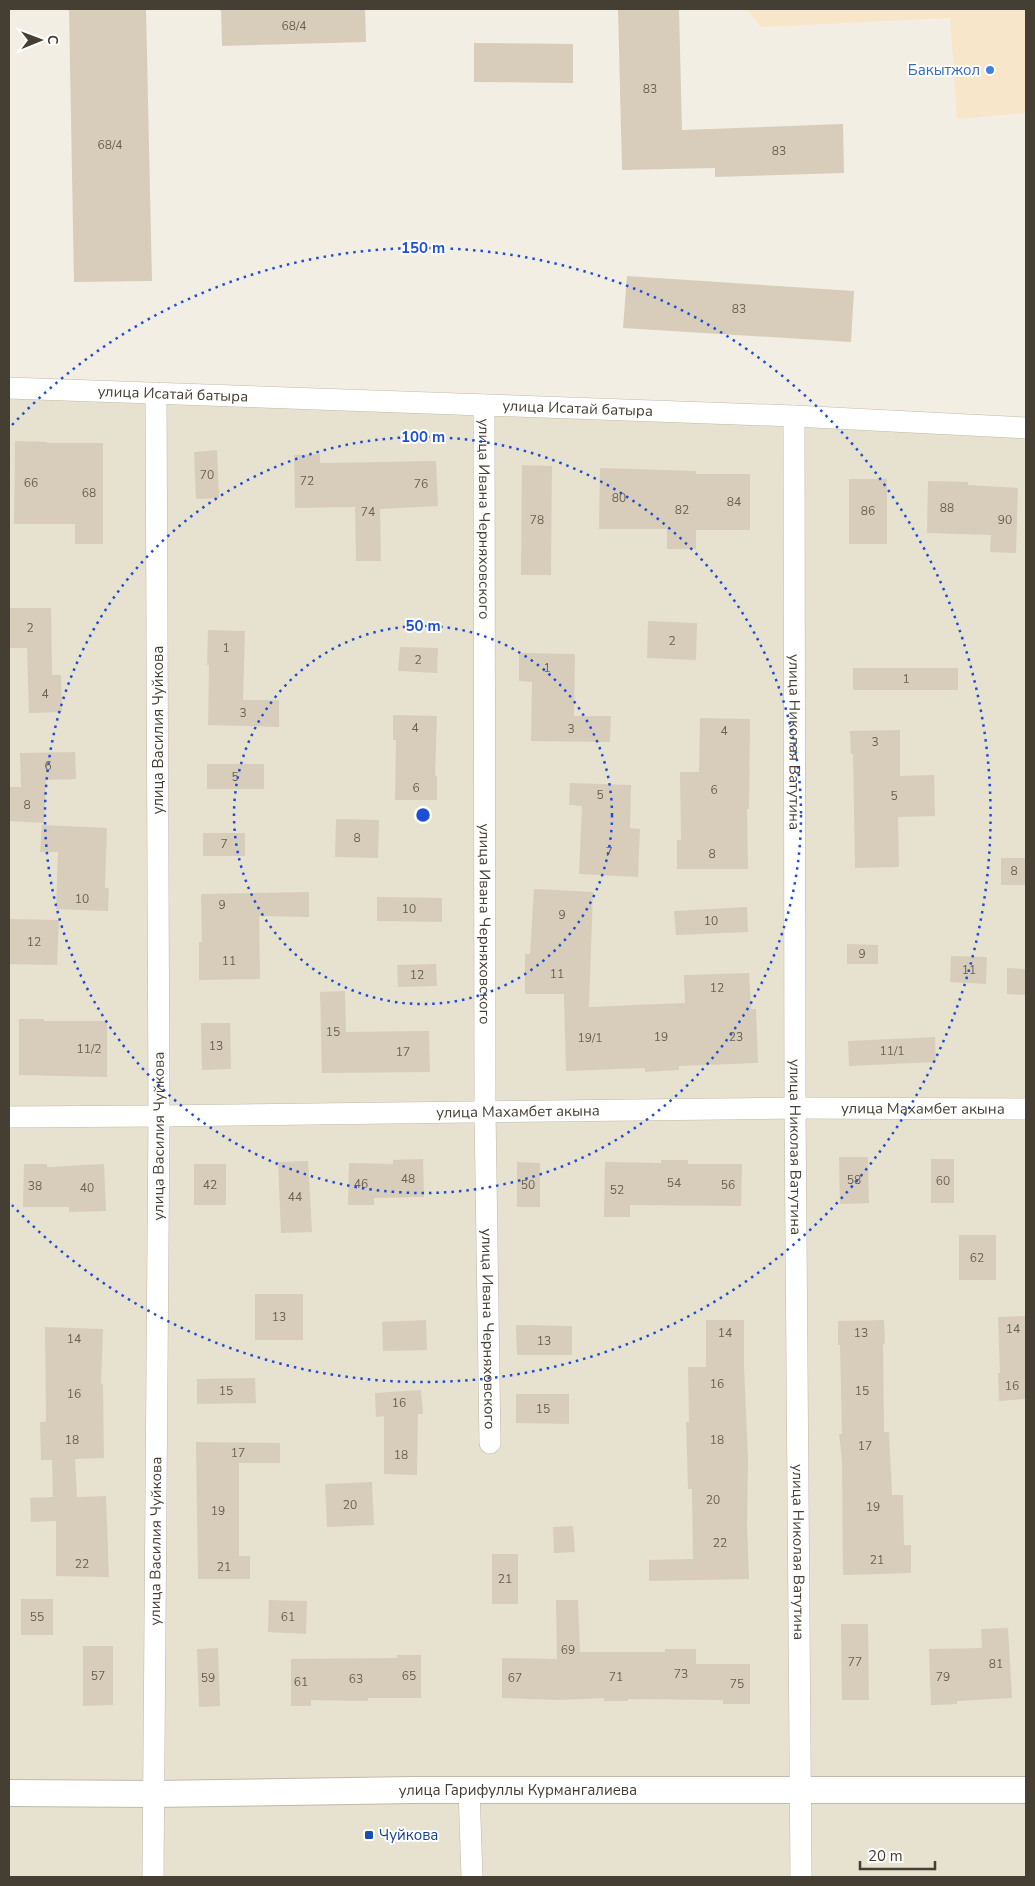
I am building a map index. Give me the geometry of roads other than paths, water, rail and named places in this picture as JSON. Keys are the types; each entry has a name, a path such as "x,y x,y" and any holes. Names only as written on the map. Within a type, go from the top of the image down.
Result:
{"street":[{"name":"улица Исатай батыра","path":"9,388 794,416 1026,428"},
{"name":"улица Василия Чуйкова","path":"153,1877 159,1116 156,393"},
{"name":"улица Ивана Черняховского","path":"484,405 484,1111 490,1443"},
{"name":"улица Николая Ватутина","path":"794,416 795,1108 801,1877"},
{"name":"улица Махамбет акына","path":"9,1117 795,1108 1026,1109"},
{"name":"улица Гарифуллы Курмангалиева","path":"9,1793 153,1794 470,1790 1026,1790"},
{"path":"470,1790 472,1877"}],"place":[{"name":"Бакытжол","path":"990,70"},
{"name":"Чуйкова","path":"369,1835"}]}
